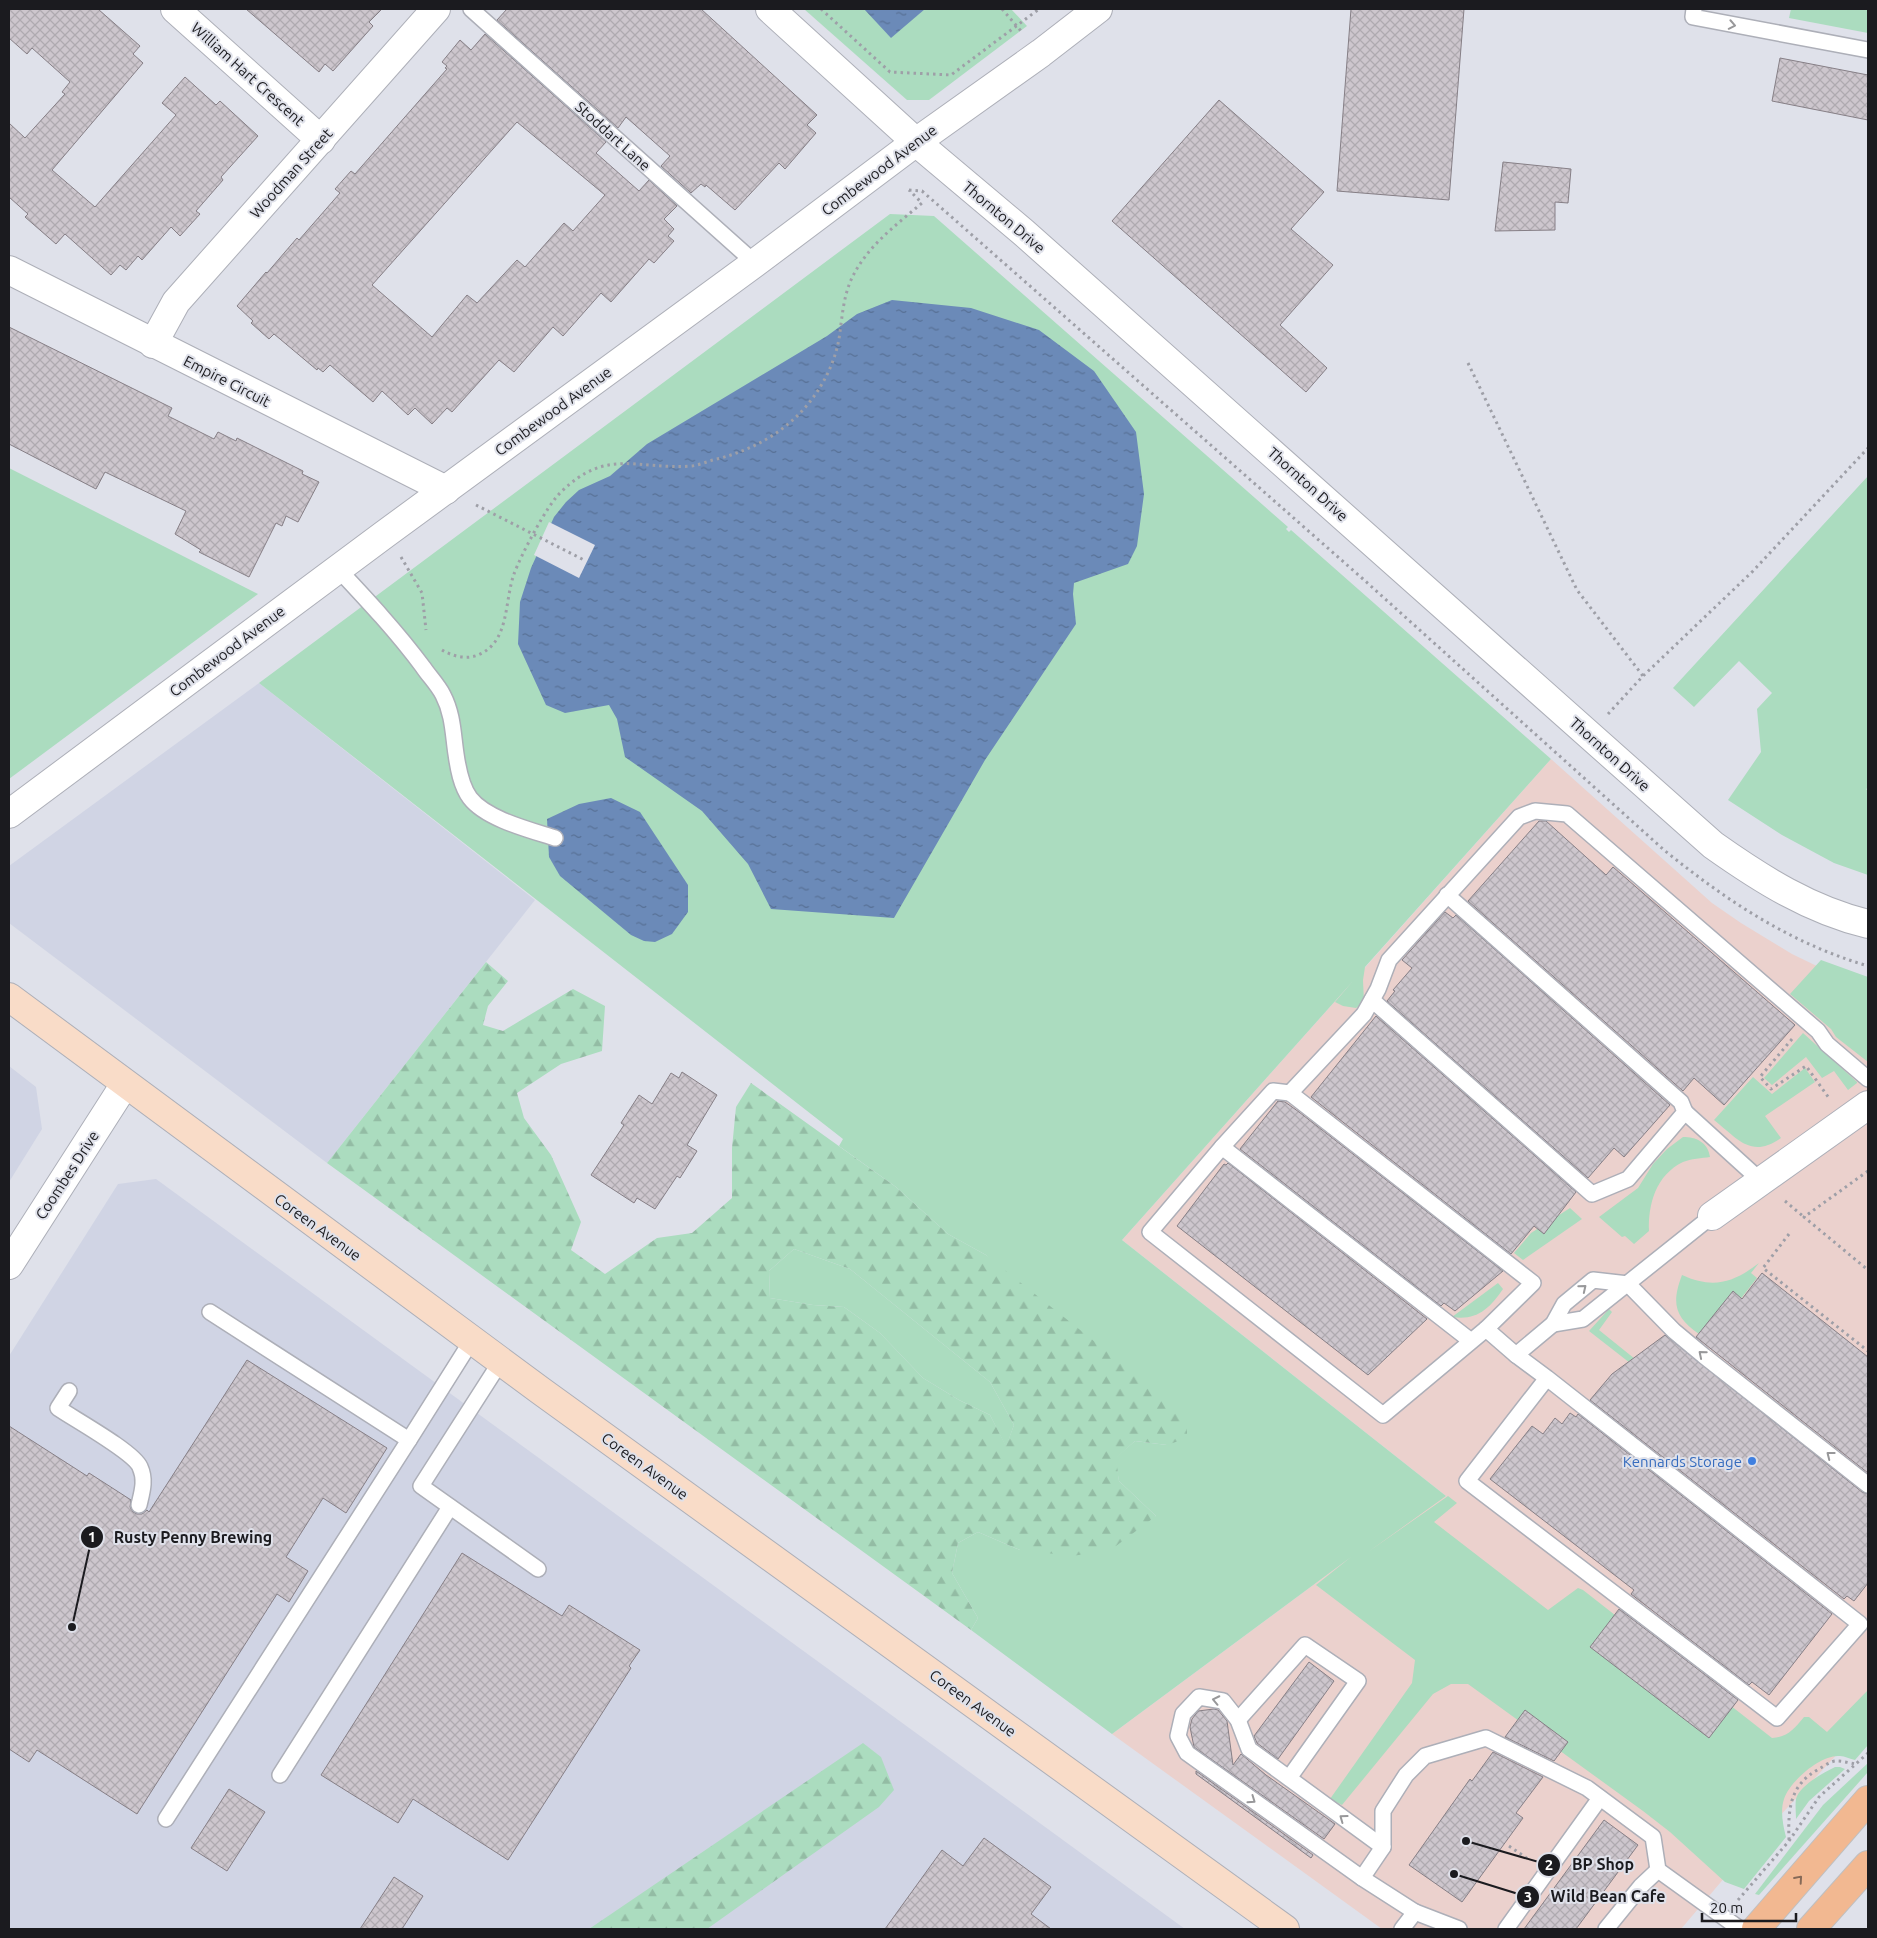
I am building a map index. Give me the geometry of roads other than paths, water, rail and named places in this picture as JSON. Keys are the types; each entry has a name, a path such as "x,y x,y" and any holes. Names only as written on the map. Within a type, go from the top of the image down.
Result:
{"main road":[{"path":"1756,1929 1868,1800"},
{"path":"1811,1929 1868,1865"}],"street":[{"name":"William Hart Crescent","path":"175,9 320,140"},
{"name":"Woodman Street","path":"153,344 176,302 436,9"},
{"name":"Thornton Drive","path":"770,9 916,142 1023,232 1713,844 1741,864 1798,899 1825,911 1868,924"},
{"name":"Combewood Avenue","path":"9,814 385,534 755,263 916,142 1041,53 1098,9"},
{"name":"Empire Circuit","path":"9,270 446,490"},
{"name":"Coreen Avenue","path":"9,997 501,1362 1285,1929"},
{"name":"Coombes Drive","path":"9,1265 125,1084"},
{"path":"1712,1216 1868,1105"}],"lane":[{"name":"Stoddart Lane","path":"471,9 755,263"},
{"path":"1694,9 1692,17 1868,50"},
{"path":"338,569 382,616 442,694 450,710 462,784 470,798 484,810 555,838"},
{"path":"1290,1093 1364,1014 1389,960 1519,817 1535,811 1567,814 1818,1031 1827,1044 1868,1079"},
{"path":"1448,895 1681,1102 1685,1112 1761,1181"},
{"path":"1372,1000 1592,1194 1628,1179 1685,1112"},
{"path":"1274,1091 1290,1093 1534,1283 1486,1329 1383,1415 1150,1232 1222,1147 1274,1091"},
{"path":"1222,1147 1471,1341"},
{"path":"1553,1324 1584,1319 1712,1216"},
{"path":"1516,1354 1553,1324 1564,1304 1593,1280 1628,1284 1674,1331 1868,1485"},
{"path":"210,1312 409,1440"},
{"path":"1486,1329 1547,1378 1864,1619 1777,1718 1467,1481 1547,1378"},
{"path":"166,1819 472,1340"},
{"path":"501,1362 421,1486 538,1569"},
{"path":"69,1391 58,1408 120,1448 140,1466 144,1482 139,1505"},
{"path":"280,1775 450,1507"},
{"path":"1238,1720 1305,1644 1358,1680 1289,1778"},
{"path":"1383,1847 1249,1749 1238,1720 1223,1701 1199,1697 1183,1714 1178,1736 1187,1753 1362,1878 1415,1912 1459,1929"},
{"path":"1362,1878 1383,1847 1383,1811 1406,1775 1426,1756 1486,1738 1587,1788 1653,1837 1658,1870 1740,1929"},
{"path":"1506,1929 1600,1798"},
{"path":"1606,1929 1641,1886 1658,1870"},
{"path":"1402,1929 1415,1912"}],"water":[{"path":"864,9 925,9 891,38"},
{"path":"892,300 971,308 1039,330 1094,371 1136,432 1144,494 1137,546 1128,564 1074,583 1073,594 1076,624 985,760 894,918 771,909 748,864 702,811 625,757 617,719 609,705 565,713 546,705 518,644 520,602 531,568 554,517 579,490 610,476 647,444 827,336 857,314"},
{"path":"611,798 640,812 688,885 688,912 672,934 655,942 644,941 631,935 560,876 549,857 547,819 579,804"}],"place":[{"name":"Kennards Storage","path":"1752,1461"},
{"name":"Rusty Penny Brewing","path":"72,1627"},
{"name":"BP Shop","path":"1466,1841"},
{"name":"Wild Bean Cafe","path":"1454,1874"}]}
